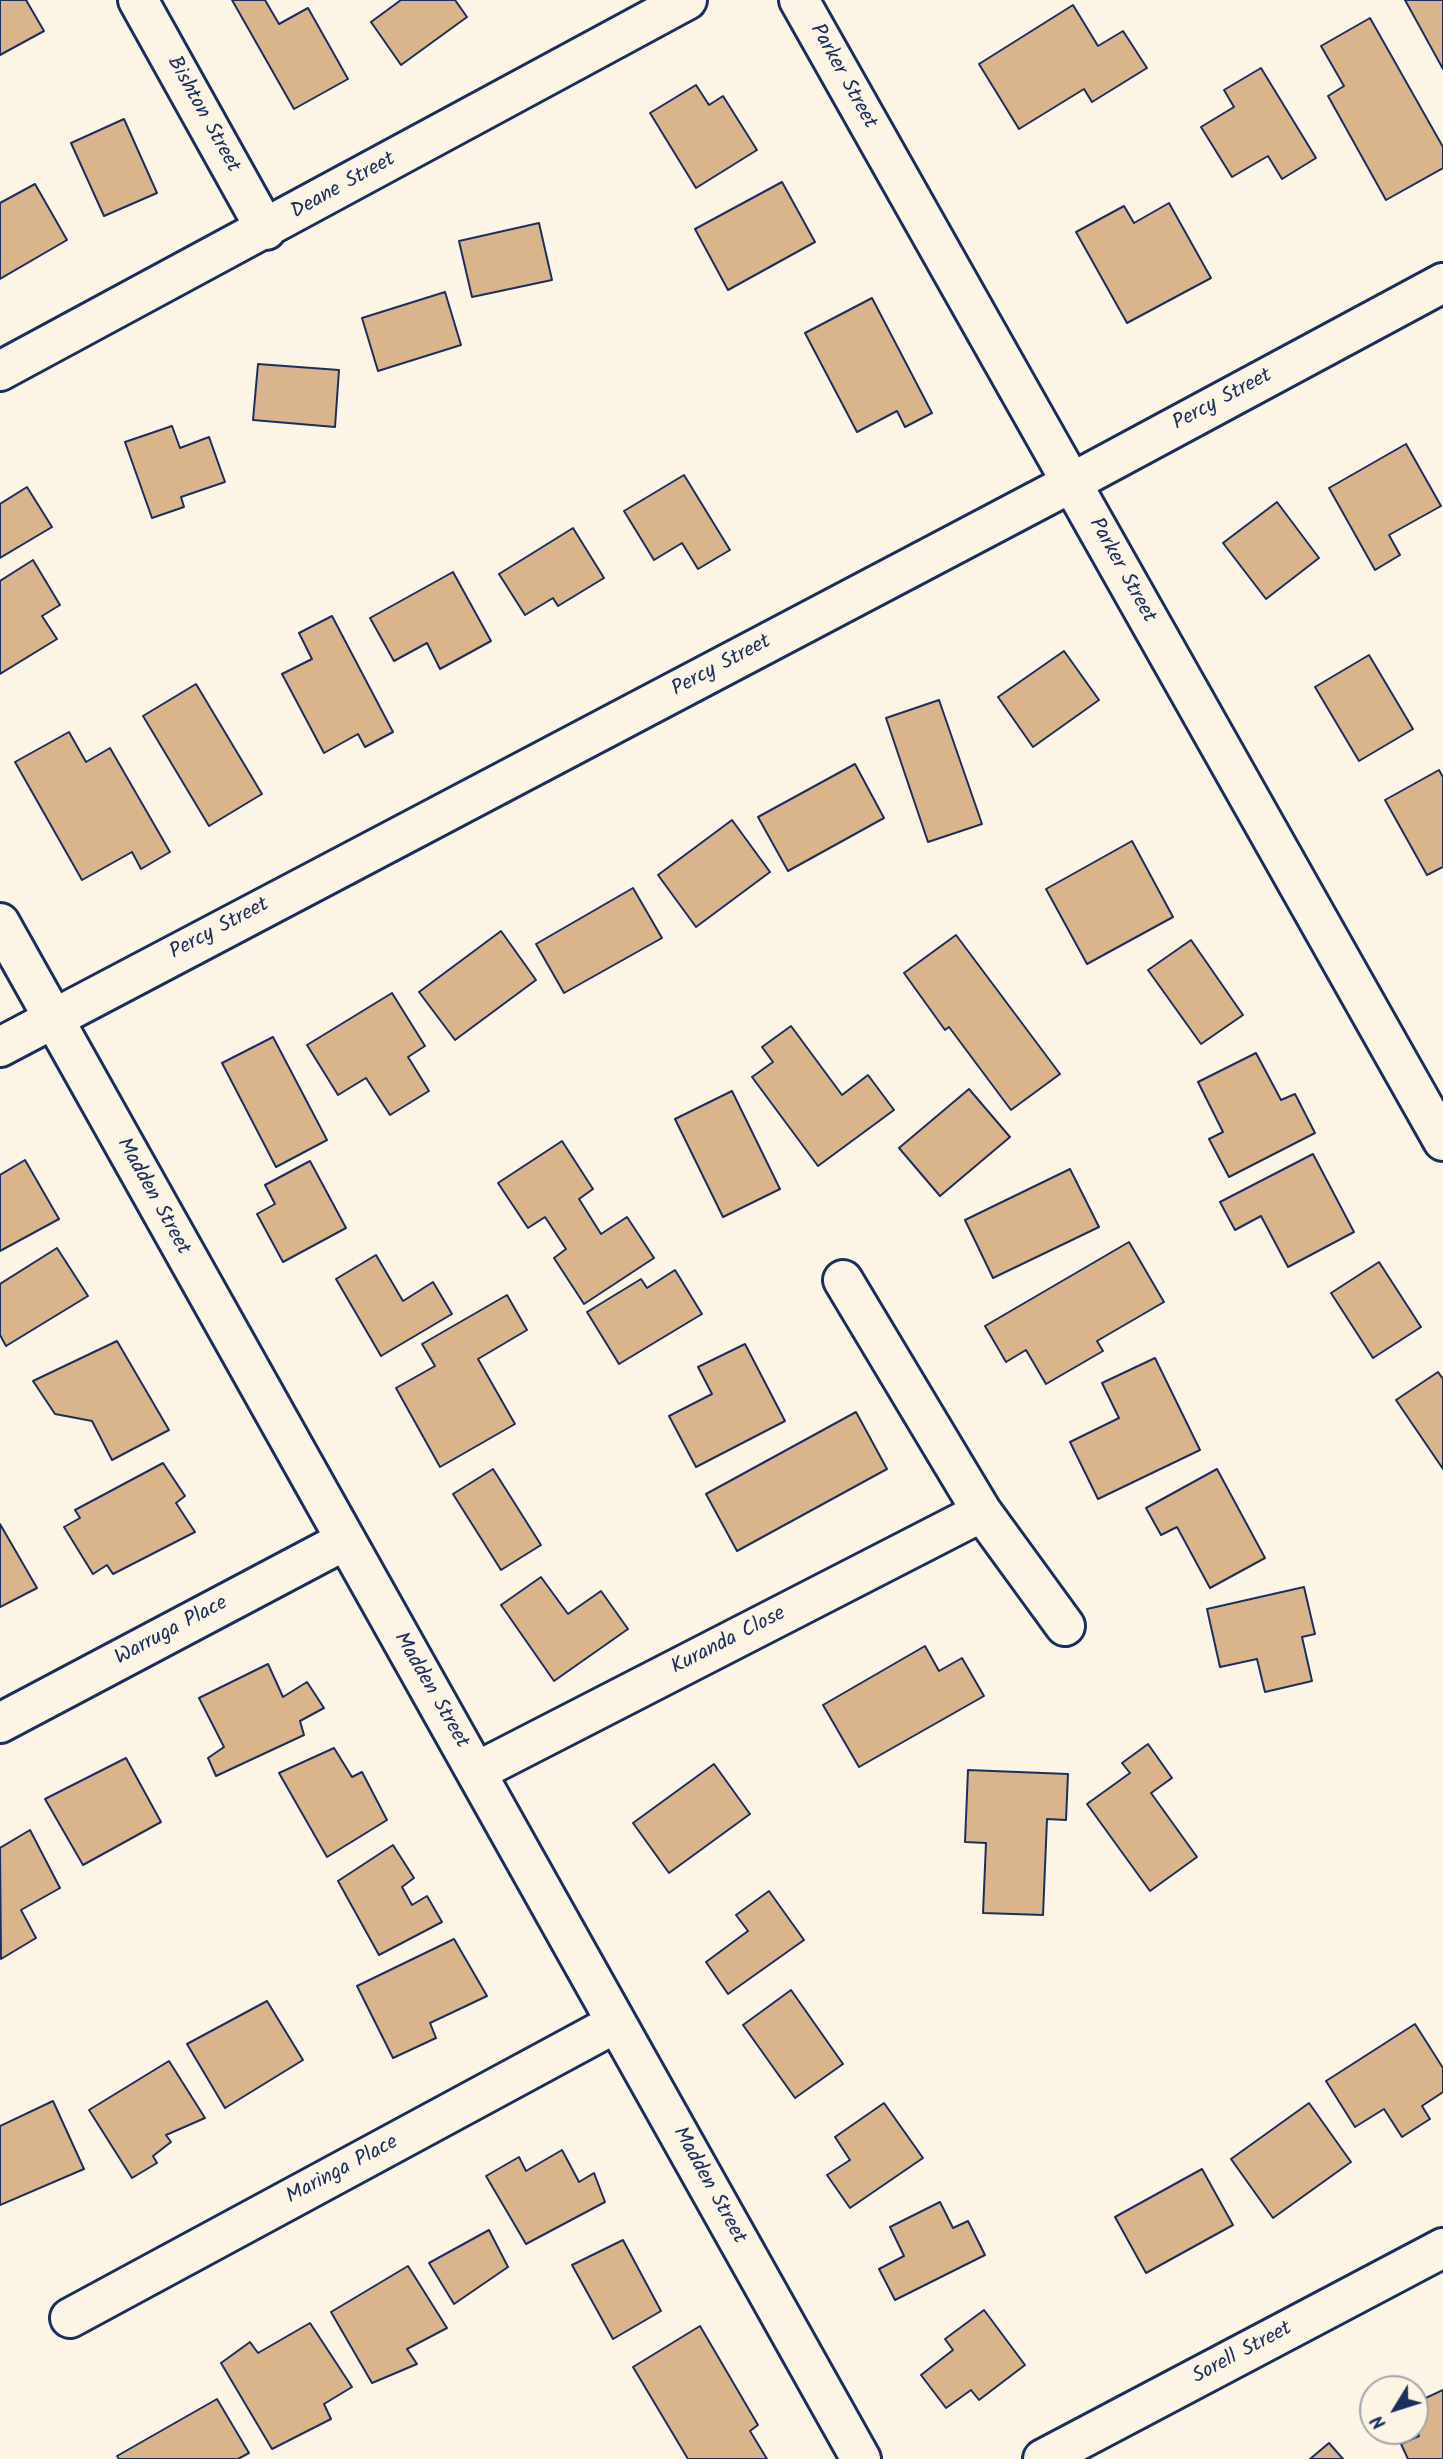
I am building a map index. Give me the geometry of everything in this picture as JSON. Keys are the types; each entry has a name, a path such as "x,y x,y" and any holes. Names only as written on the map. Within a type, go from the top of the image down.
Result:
{"street":[{"name":"Bishton Street","path":"138,0 266,230"},
{"name":"Deane Street","path":"0,371 266,230 687,0"},
{"name":"Parker Street","path":"799,0 1443,1141"},
{"name":"Percy Street","path":"0,1047 1071,483 1443,283"},
{"name":"Madden Street","path":"0,923 344,1541 861,2459"},
{"path":"843,1280 982,1511 1065,1626"},
{"name":"Kuranda Close","path":"476,1772 982,1511"},
{"name":"Warruga Place","path":"0,1723 344,1541"},
{"name":"Maringa Place","path":"70,2318 616,2023"},
{"name":"Sorell Street","path":"1043,2459 1443,2248"}],"building":[{"path":"0,0 26,0 44,31 0,55"},
{"path":"232,0 265,0 279,24 308,8 348,79 294,109"},
{"path":"401,0 455,0 467,17 401,65 371,22"},
{"path":"1405,0 1443,0 1443,69"},
{"path":"1073,5 1098,46 1123,31 1147,68 1092,102 1084,89 1019,129 979,64"},
{"path":"1370,18 1443,147 1443,168 1386,200 1328,96 1344,86 1321,46"},
{"path":"1261,68 1316,158 1282,179 1268,156 1232,177 1201,127 1234,107 1224,90"},
{"path":"696,85 709,105 723,96 757,150 696,188 650,113"},
{"path":"124,119 157,193 104,216 71,143"},
{"path":"782,182 815,242 728,290 695,229"},
{"path":"35,184 67,240 0,279 0,203"},
{"path":"1169,203 1211,278 1127,323 1076,232 1124,206 1134,223"},
{"path":"539,223 552,280 472,297 459,241"},
{"path":"445,292 461,345 378,371 362,318"},
{"path":"872,298 932,413 905,427 897,411 857,432 805,333"},
{"path":"258,364 339,370 335,427 253,420"},
{"path":"172,426 180,448 209,437 225,482 181,497 184,507 152,518 125,442"},
{"path":"1406,444 1441,506 1389,535 1400,555 1375,570 1329,488"},
{"path":"684,475 730,550 698,569 682,543 654,560 624,511"},
{"path":"27,487 52,527 0,558 0,504"},
{"path":"1277,502 1319,558 1266,599 1223,543"},
{"path":"573,528 604,578 558,606 553,598 525,615 499,574"},
{"path":"33,560 60,605 42,616 57,639 0,674 0,581"},
{"path":"453,572 491,641 440,669 427,643 394,661 370,618"},
{"path":"332,616 393,732 365,747 358,734 324,753 282,674 312,659 299,633"},
{"path":"1064,651 1099,700 1033,747 998,697"},
{"path":"1369,655 1413,729 1359,761 1315,687"},
{"path":"196,684 262,794 209,826 143,716"},
{"path":"939,700 982,824 928,842 886,718"},
{"path":"69,732 86,762 110,748 170,852 141,869 132,852 82,880 15,762"},
{"path":"855,764 884,818 788,871 758,817"},
{"path":"1439,770 1443,777 1443,867 1427,875 1385,800"},
{"path":"732,820 770,872 696,927 658,875"},
{"path":"1132,841 1173,917 1087,964 1046,889"},
{"path":"633,888 662,938 564,993 536,944"},
{"path":"501,931 536,980 455,1040 419,992"},
{"path":"956,935 1060,1074 1011,1110 949,1027 945,1030 904,973"},
{"path":"1191,940 1243,1015 1201,1044 1148,970"},
{"path":"392,993 425,1046 408,1057 429,1091 390,1115 366,1078 338,1095 307,1045"},
{"path":"791,1026 842,1095 868,1075 894,1110 818,1166 752,1077 773,1062 762,1047"},
{"path":"273,1037 327,1140 276,1167 222,1063"},
{"path":"1256,1053 1281,1100 1295,1094 1315,1133 1229,1177 1209,1139 1223,1132 1198,1082"},
{"path":"969,1089 1010,1137 940,1196 899,1148"},
{"path":"732,1091 780,1189 723,1217 675,1119"},
{"path":"562,1141 593,1189 579,1199 601,1234 627,1217 654,1258 584,1304 554,1258 566,1249 545,1217 528,1228 498,1183"},
{"path":"1313,1154 1354,1232 1288,1267 1261,1216 1235,1230 1220,1202"},
{"path":"25,1160 59,1219 0,1251 0,1175"},
{"path":"310,1161 346,1228 283,1262 257,1214 275,1204 265,1185"},
{"path":"1070,1169 1099,1227 993,1278 965,1220"},
{"path":"1129,1242 1164,1302 1097,1341 1103,1351 1046,1384 1026,1350 1006,1362 985,1326"},
{"path":"57,1248 88,1296 6,1346 0,1335 0,1284"},
{"path":"376,1255 403,1301 433,1282 452,1314 381,1356 336,1279"},
{"path":"1379,1262 1421,1327 1373,1358 1331,1293"},
{"path":"675,1270 702,1314 619,1364 587,1312 641,1279 647,1288"},
{"path":"507,1295 527,1330 478,1359 515,1424 440,1467 396,1388 435,1366 422,1344"},
{"path":"117,1341 169,1430 112,1460 92,1421 55,1414 33,1381"},
{"path":"745,1344 785,1421 696,1467 669,1416 712,1394 698,1367"},
{"path":"1155,1358 1200,1450 1098,1499 1070,1442 1119,1418 1102,1383"},
{"path":"1438,1372 1443,1379 1443,1469 1396,1400"},
{"path":"856,1412 887,1469 737,1551 706,1494"},
{"path":"163,1463 185,1496 176,1503 195,1532 113,1574 107,1565 93,1574 64,1527 80,1518 75,1510"},
{"path":"493,1469 541,1545 501,1570 453,1494"},
{"path":"1217,1469 1265,1558 1210,1588 1177,1527 1161,1535 1146,1508"},
{"path":"0,1524 37,1588 0,1607"},
{"path":"541,1577 568,1614 601,1591 628,1629 554,1681 501,1605"},
{"path":"1304,1587 1315,1634 1302,1637 1312,1681 1265,1692 1257,1659 1220,1667 1207,1609"},
{"path":"925,1646 939,1671 962,1658 984,1696 859,1767 823,1705"},
{"path":"268,1664 283,1697 307,1682 324,1708 300,1721 304,1735 216,1776 208,1758 224,1747 199,1698"},
{"path":"1148,1744 1172,1778 1151,1793 1197,1857 1150,1891 1087,1804 1130,1773 1122,1763"},
{"path":"334,1748 352,1777 362,1772 387,1820 327,1857 279,1773"},
{"path":"126,1758 161,1822 83,1865 45,1799"},
{"path":"714,1764 750,1814 669,1873 633,1823"},
{"path":"968,1770 1068,1774 1066,1820 1047,1819 1043,1915 983,1913 986,1843 965,1842"},
{"path":"30,1830 60,1888 21,1910 36,1938 1,1959 0,1848"},
{"path":"393,1845 414,1878 402,1887 412,1905 427,1896 442,1922 379,1955 338,1881"},
{"path":"769,1891 804,1940 728,1994 706,1962 748,1931 736,1915"},
{"path":"454,1939 487,1996 430,2023 436,2038 393,2058 357,1986"},
{"path":"791,1990 843,2064 795,2098 743,2025"},
{"path":"267,2001 303,2060 225,2108 187,2044"},
{"path":"1415,2024 1443,2068 1443,2092 1422,2106 1430,2119 1402,2137 1384,2109 1355,2127 1326,2081"},
{"path":"169,2061 205,2118 166,2135 171,2142 153,2156 157,2163 132,2178 89,2110"},
{"path":"53,2101 84,2169 0,2205 0,2126"},
{"path":"884,2103 923,2158 850,2208 827,2175 850,2160 835,2137"},
{"path":"1309,2103 1351,2162 1273,2218 1231,2159"},
{"path":"562,2150 579,2182 594,2173 605,2202 526,2244 486,2176 519,2157 526,2171"},
{"path":"1202,2169 1233,2225 1146,2273 1115,2217"},
{"path":"940,2202 953,2228 968,2221 985,2255 895,2300 879,2269 904,2256 890,2227"},
{"path":"489,2230 508,2267 454,2304 429,2263"},
{"path":"623,2240 661,2311 613,2339 572,2265"},
{"path":"408,2266 447,2328 407,2349 417,2364 372,2383 331,2312"},
{"path":"984,2310 1025,2365 979,2400 971,2390 946,2408 921,2375 953,2350 945,2339"},
{"path":"310,2323 352,2387 324,2404 331,2419 272,2449 221,2363 250,2342 258,2353"},
{"path":"700,2326 758,2425 750,2431 767,2459 688,2459 633,2367"},
{"path":"1443,2390 1443,2459 1408,2459 1401,2445 1429,2445 1429,2396"},
{"path":"217,2399 249,2453 238,2459 119,2459 117,2456"},
{"path":"1329,2443 1343,2459 1310,2459"}]}
